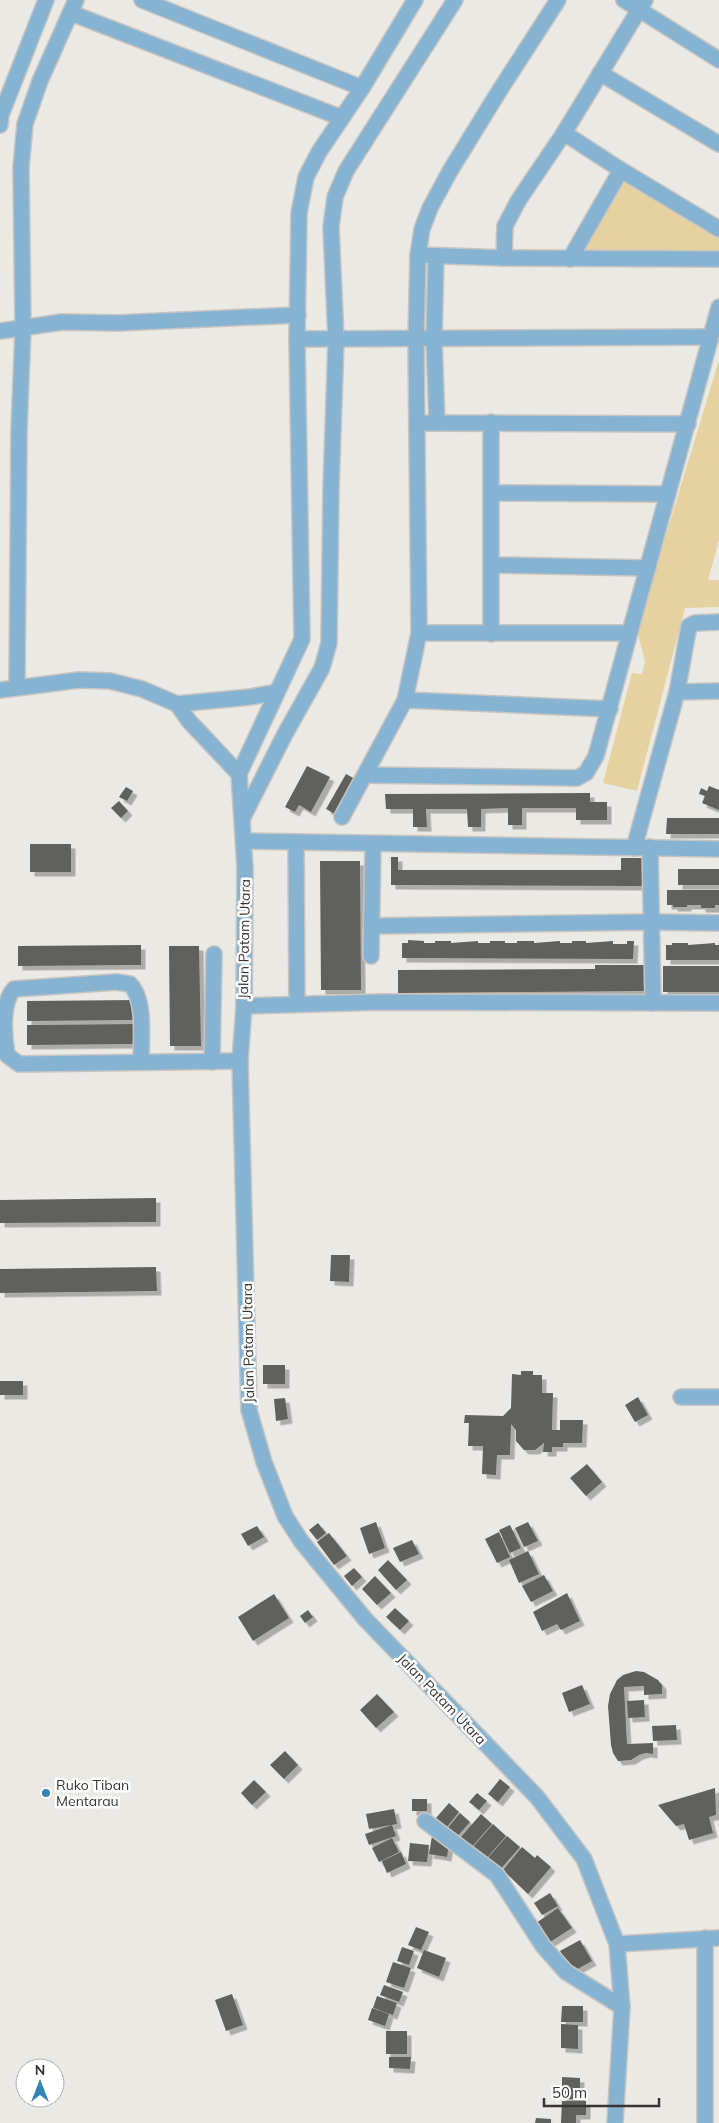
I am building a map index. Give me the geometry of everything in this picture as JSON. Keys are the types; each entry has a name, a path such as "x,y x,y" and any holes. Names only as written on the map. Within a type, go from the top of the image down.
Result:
{"street":[{"path":"0,125 1,115 46,0"},
{"path":"142,0 362,88"},
{"path":"177,704 189,721 239,774 302,639 297,339 299,213 306,177 319,152 362,88 415,0"},
{"path":"241,821 285,734 322,668 329,643 331,489 336,340 331,226 335,197 346,171 455,0"},
{"path":"342,817 405,700 420,633 416,339 418,255 422,229 430,208 442,186 498,93 558,0"},
{"path":"624,0 642,5 719,60"},
{"path":"504,258 505,226 518,201 564,134 642,5"},
{"path":"16,687 18,430 23,328 21,166 25,124 40,81 73,6 342,118"},
{"path":"600,73 719,144"},
{"path":"564,134 719,228"},
{"path":"570,259 621,170"},
{"path":"418,255 570,259 719,259"},
{"path":"436,256 434,339 437,423"},
{"path":"366,775 578,778 586,773 596,756 610,708 719,307"},
{"path":"0,331 62,322 117,324 298,315"},
{"path":"297,339 710,337"},
{"path":"491,422 491,634"},
{"path":"417,423 688,424"},
{"path":"492,493 668,494"},
{"path":"492,565 648,568"},
{"path":"634,848 677,692 689,626 692,623 719,622"},
{"path":"420,633 629,633"},
{"path":"0,690 79,680 110,681 142,690 177,704 250,697 277,692"},
{"path":"677,692 719,691"},
{"path":"405,700 610,708"},
{"name":"Jalan Patam Utara","path":"239,774 241,821 244,841 244,1006 240,1061 249,1410 264,1462 285,1516 301,1541 365,1619 537,1798 584,1859 617,1944 622,2007 615,2123"},
{"path":"244,841 719,850"},
{"path":"296,843 297,1004"},
{"path":"371,956 373,844"},
{"path":"650,848 653,1003"},
{"path":"372,926 652,922 719,923"},
{"path":"212,1062 214,954"},
{"path":"141,1062 140,1009 138,996 130,984 116,982 14,989 10,993 6,1010 6,1055 19,1064 240,1061"},
{"path":"244,1006 382,1002 719,1003"},
{"path":"681,1397 719,1397"},
{"path":"425,1821 497,1874 543,1946 566,1972 622,2007"},
{"path":"617,1944 712,1938 712,2097 705,2123"}],"shaded area":[{"path":"621,170 719,229 719,259 570,259"},
{"path":"719,360 719,540 708,580 719,580 719,607 685,608 637,791 603,783 632,673 642,674 645,661 637,631"}],"building":[{"path":"307,766 330,777 311,812 299,805 295,812 285,807"},
{"path":"346,774 359,781 340,817 326,809"},
{"path":"709,786 719,790 719,810 702,803 705,796 699,794 701,788 707,791"},
{"path":"126,787 133,791 127,801 119,797"},
{"path":"590,793 590,802 607,802 607,820 576,820 576,808 522,808 522,825 508,825 508,808 481,809 481,827 468,827 467,809 426,809 427,827 413,827 413,809 386,809 385,794"},
{"path":"119,801 128,811 121,818 111,808"},
{"path":"667,818 719,818 719,834 666,834"},
{"path":"30,844 71,844 71,872 30,872"},
{"path":"391,857 398,857 398,870 621,870 621,858 642,858 642,886 391,885"},
{"path":"320,861 360,861 361,990 321,990"},
{"path":"678,869 719,869 719,885 678,885"},
{"path":"667,890 719,890 719,905 715,905 715,908 701,908 701,905 673,907 673,905 667,905"},
{"path":"408,940 424,941 424,943 435,943 435,941 451,941 451,943 478,941 478,943 490,943 490,941 505,941 505,943 517,943 517,941 534,941 534,943 560,941 560,943 572,943 572,941 586,941 586,943 613,941 613,944 627,944 627,941 634,941 633,959 402,958 402,943 408,943"},
{"path":"672,943 688,943 688,945 715,943 715,945 719,945 719,960 666,960 666,945 672,945"},
{"path":"141,945 141,965 18,966 18,946"},
{"path":"169,946 199,946 201,1046 170,1046"},
{"path":"595,965 645,965 646,991 398,993 398,970 595,969"},
{"path":"663,966 719,966 719,992 663,992"},
{"path":"137,1000 137,1020 27,1021 27,1001"},
{"path":"137,1024 137,1044 27,1045 27,1025"},
{"path":"156,1198 156,1222 0,1223 0,1200"},
{"path":"331,1255 350,1255 349,1282 330,1281"},
{"path":"156,1267 157,1291 0,1293 0,1269"},
{"path":"263,1365 285,1365 285,1384 263,1384"},
{"path":"521,1371 533,1371 533,1375 542,1375 542,1393 553,1393 552,1430 560,1430 560,1420 583,1420 582,1443 563,1443 563,1447 552,1447 552,1452 543,1452 544,1443 535,1450 524,1450 516,1441 516,1430 511,1424 510,1455 497,1455 496,1475 482,1474 483,1446 468,1446 469,1423 464,1423 465,1415 503,1416 511,1408 512,1374 521,1375"},
{"path":"0,1381 23,1381 23,1395 0,1395"},
{"path":"638,1397 648,1415 635,1422 625,1405"},
{"path":"285,1398 288,1419 276,1421 274,1399"},
{"path":"587,1464 602,1482 586,1496 570,1478"},
{"path":"376,1522 385,1548 369,1554 360,1528"},
{"path":"528,1522 538,1541 524,1547 515,1528"},
{"path":"318,1523 326,1533 317,1540 309,1530"},
{"path":"510,1525 521,1548 510,1553 499,1530"},
{"path":"257,1526 264,1537 248,1546 241,1534"},
{"path":"499,1532 510,1557 497,1563 485,1539"},
{"path":"329,1533 347,1556 334,1565 317,1542"},
{"path":"412,1540 419,1554 400,1562 393,1548"},
{"path":"528,1551 539,1574 519,1583 509,1560"},
{"path":"388,1560 407,1580 396,1590 378,1570"},
{"path":"354,1568 362,1577 352,1586 344,1576"},
{"path":"544,1575 553,1591 531,1602 522,1586"},
{"path":"375,1576 391,1593 377,1605 362,1589"},
{"path":"567,1593 580,1621 561,1630 557,1624 542,1631 533,1612"},
{"path":"274,1594 289,1618 253,1641 238,1617"},
{"path":"395,1608 409,1621 400,1630 386,1617"},
{"path":"308,1610 313,1617 305,1623 300,1616"},
{"path":"636,1671 644,1672 658,1680 662,1685 662,1694 644,1695 644,1686 624,1687 627,1744 653,1743 653,1754 646,1753 631,1760 618,1761 611,1745 608,1706 610,1694 617,1680 623,1675"},
{"path":"582,1685 590,1704 569,1712 562,1693"},
{"path":"377,1694 394,1712 376,1728 360,1710"},
{"path":"644,1700 645,1717 628,1718 627,1701"},
{"path":"676,1725 677,1740 653,1741 652,1726"},
{"path":"285,1751 298,1765 284,1779 270,1765"},
{"path":"500,1779 510,1787 498,1802 488,1794"},
{"path":"254,1780 266,1792 252,1805 241,1793"},
{"path":"715,1788 716,1815 709,1817 713,1833 689,1840 684,1824 676,1826 658,1805"},
{"path":"477,1793 487,1801 479,1810 469,1802"},
{"path":"412,1799 427,1799 427,1811 412,1811"},
{"path":"449,1803 459,1812 447,1827 436,1818"},
{"path":"394,1809 397,1824 369,1829 366,1814"},
{"path":"460,1813 470,1822 456,1838 446,1830"},
{"path":"481,1814 492,1824 471,1848 460,1838"},
{"path":"493,1824 506,1836 486,1859 473,1847"},
{"path":"392,1825 396,1836 369,1845 365,1834"},
{"path":"432,1836 450,1839 447,1857 429,1854"},
{"path":"507,1836 520,1847 498,1872 485,1861"},
{"path":"392,1838 399,1852 379,1862 372,1848"},
{"path":"410,1843 429,1845 427,1862 408,1861"},
{"path":"522,1847 535,1858 537,1855 551,1867 528,1894 503,1870"},
{"path":"401,1852 406,1864 387,1873 382,1861"},
{"path":"550,1893 558,1906 542,1915 534,1903"},
{"path":"558,1908 572,1928 547,1944 533,1925"},
{"path":"416,1927 429,1932 421,1950 408,1945"},
{"path":"580,1940 592,1961 572,1972 560,1951"},
{"path":"402,1947 414,1951 409,1965 397,1961"},
{"path":"424,1950 446,1958 439,1977 417,1968"},
{"path":"393,1962 411,1968 404,1988 386,1982"},
{"path":"384,1985 403,1992 399,2002 380,1995"},
{"path":"232,1994 243,2025 226,2031 215,2000"},
{"path":"377,1996 397,2003 393,2015 373,2008"},
{"path":"562,2006 583,2006 583,2022 561,2022"},
{"path":"372,2008 389,2014 385,2026 368,2020"},
{"path":"561,2024 578,2025 578,2049 561,2048"},
{"path":"386,2031 407,2031 407,2054 386,2054"},
{"path":"389,2057 411,2057 410,2069 389,2068"},
{"path":"562,2077 580,2078 580,2099 562,2099"},
{"path":"562,2101 586,2101 586,2115 576,2115 576,2123 561,2123"},
{"path":"536,2118 551,2119 551,2123 535,2123"}],"place":[{"name":"Ruko Tiban Mentarau","path":"46,1793"}]}
